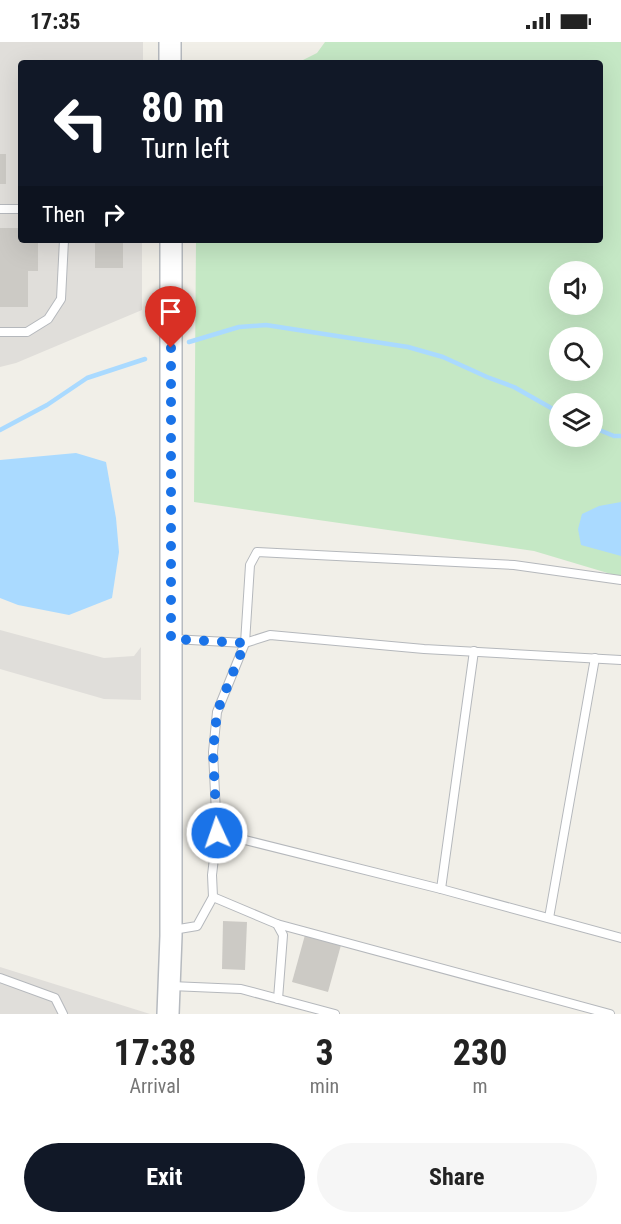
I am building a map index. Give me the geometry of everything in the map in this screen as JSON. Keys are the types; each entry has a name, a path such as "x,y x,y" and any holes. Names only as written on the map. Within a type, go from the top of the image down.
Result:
{"street":[{"path":"170,42 170,60"},
{"path":"168,1014 171,930 171,243"}],"lane":[{"path":"0,209 18,209"},
{"path":"0,332 27,332 48,319 61,299 64,243"},
{"path":"171,930 197,926 213,897 212,875 217,833 213,752 217,712 245,643 249,565 256,552 514,566 621,580"},
{"path":"171,639 245,643 270,635 424,649 621,660"},
{"path":"441,889 474,651"},
{"path":"549,918 595,658"},
{"path":"217,833 441,889 621,938"},
{"path":"213,897 278,924 610,1014"},
{"path":"278,924 283,935 278,999"},
{"path":"0,978 55,998 63,1014"},
{"path":"170,986 242,989 335,1014"}],"shaded area":[{"path":"0,42 143,42 143,60 18,60 18,243 142,243 142,310 16,363 0,367"},
{"path":"0,630 104,658 134,656 141,647 141,700 104,699 0,669"},
{"path":"0,967 150,1014 0,1014"}],"green space":[{"path":"325,42 621,42 621,577 534,551 194,502 196,243 603,243 603,60 303,60 317,53"}],"water":[{"path":"76,453 106,462 116,518 119,552 112,598 69,615 18,605 0,598 0,460"},
{"path":"621,502 621,556 581,545 578,529 582,514 599,506"}],"building":[{"path":"0,154 6,154 6,184 0,184"},
{"path":"0,228 18,228 18,243 38,243 38,271 28,271 28,307 0,307"},
{"path":"95,243 123,243 123,268 95,268"},
{"path":"223,921 247,922 245,970 222,969"},
{"path":"305,935 341,945 328,992 292,982"}],"waterway":[{"path":"189,342 239,327 266,325 408,347 443,357 514,387 549,407"},
{"path":"0,430 47,405 87,378 145,359"},
{"path":"603,432 621,436"}],"route":[{"path":"171,348 171,639 245,643 217,712 213,752 217,833"}]}
